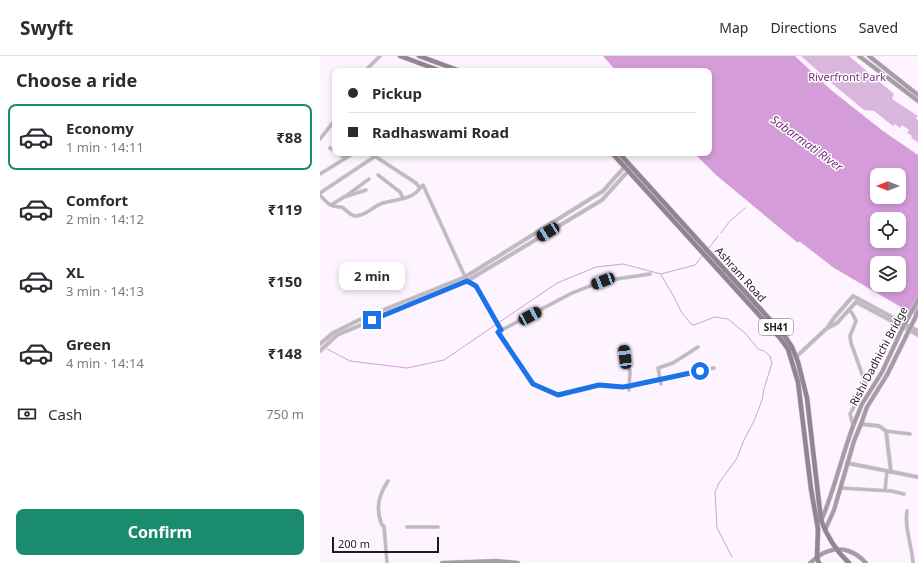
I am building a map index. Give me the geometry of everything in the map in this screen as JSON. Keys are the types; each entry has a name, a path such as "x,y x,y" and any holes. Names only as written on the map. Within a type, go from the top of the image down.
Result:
{"main road":[{"path":"400,56 428,68"},
{"path":"419,56 452,68"},
{"path":"859,56 918,101"},
{"path":"868,56 918,95"},
{"name":"Ashram Road","path":"615,156 628,167 780,338 794,358 807,398 821,520 824,530 836,549 849,563"},
{"name":"Ashram Road","path":"621,156 628,167"},
{"name":"Rishi Dadhichi Bridge","path":"818,529 830,502 847,443 862,404 882,372 903,327 918,300"},
{"name":"Rishi Dadhichi Bridge","path":"824,530 834,510 847,463 868,407 887,375 918,312"},
{"name":"Ashram Road","path":"794,358 801,398 811,489 818,529 817,558 819,563"},
{"path":"810,563 826,552 836,549 853,552 866,563"},
{"path":"442,563 496,561 518,563"}],"street":[{"path":"368,68 380,56"},
{"path":"320,139 332,127"},
{"path":"320,174 349,156"},
{"path":"420,188 416,183 374,157 320,194 334,208 342,207 350,214 355,216 364,214 383,203 395,201 417,193 423,185 466,279 476,286 501,330"},
{"path":"320,349 337,335 466,279 602,200 628,167"},
{"path":"320,344 333,333 362,319 466,279 603,191 628,167"},
{"path":"378,175 400,192 403,198"},
{"path":"331,205 369,179"},
{"path":"344,197 366,190"},
{"path":"650,274 603,281 572,293 498,332 533,384 558,395 599,385 629,388 660,379 714,368"},
{"path":"826,330 853,296 918,331"},
{"path":"794,358 826,330 837,323 856,302 918,335"},
{"path":"849,310 856,321 850,336 851,343 866,385 850,414 854,424"},
{"path":"661,384 658,368 674,363 698,347"},
{"path":"624,348 630,371 629,388"},
{"path":"861,424 879,426 886,432 910,434"},
{"path":"885,490 889,471 886,432"},
{"path":"847,463 918,477"},
{"path":"387,563 384,526 382,525 380,519 379,499 388,481"},
{"path":"841,488 885,490 904,494"},
{"path":"907,510 905,522 912,550 913,563"},
{"path":"407,527 438,527"}],"green space":[{"name":"Riverfront Park","path":"801,56 849,56 894,94 892,99 918,116 916,118 918,120 918,142 911,138 912,136 907,133 909,130 902,125 900,128 895,124 893,126 874,111 864,110"}],"water":[{"name":"Sabarmati River","path":"603,56 795,56 831,90 883,131 918,155 918,317 875,292 906,292 906,256 870,256 870,289 834,268 799,241 798,243 716,175 697,156 712,156 712,68 613,68"}],"waterway":[{"path":"721,233 729,222 745,208"},
{"path":"709,248 718,236"},
{"path":"327,349 350,361 407,368 444,360 557,283 596,267 623,264 661,274 695,265 702,256"},
{"path":"661,275 682,313 692,325 715,317 728,319 745,333 758,349 764,351 770,356 772,363 762,400 754,421 737,458 719,483 715,492 717,528 732,557"}],"route":[{"path":"372,320 467,281 476,286 501,330 498,332 533,384 558,395 599,385 623,387 700,371"}]}
